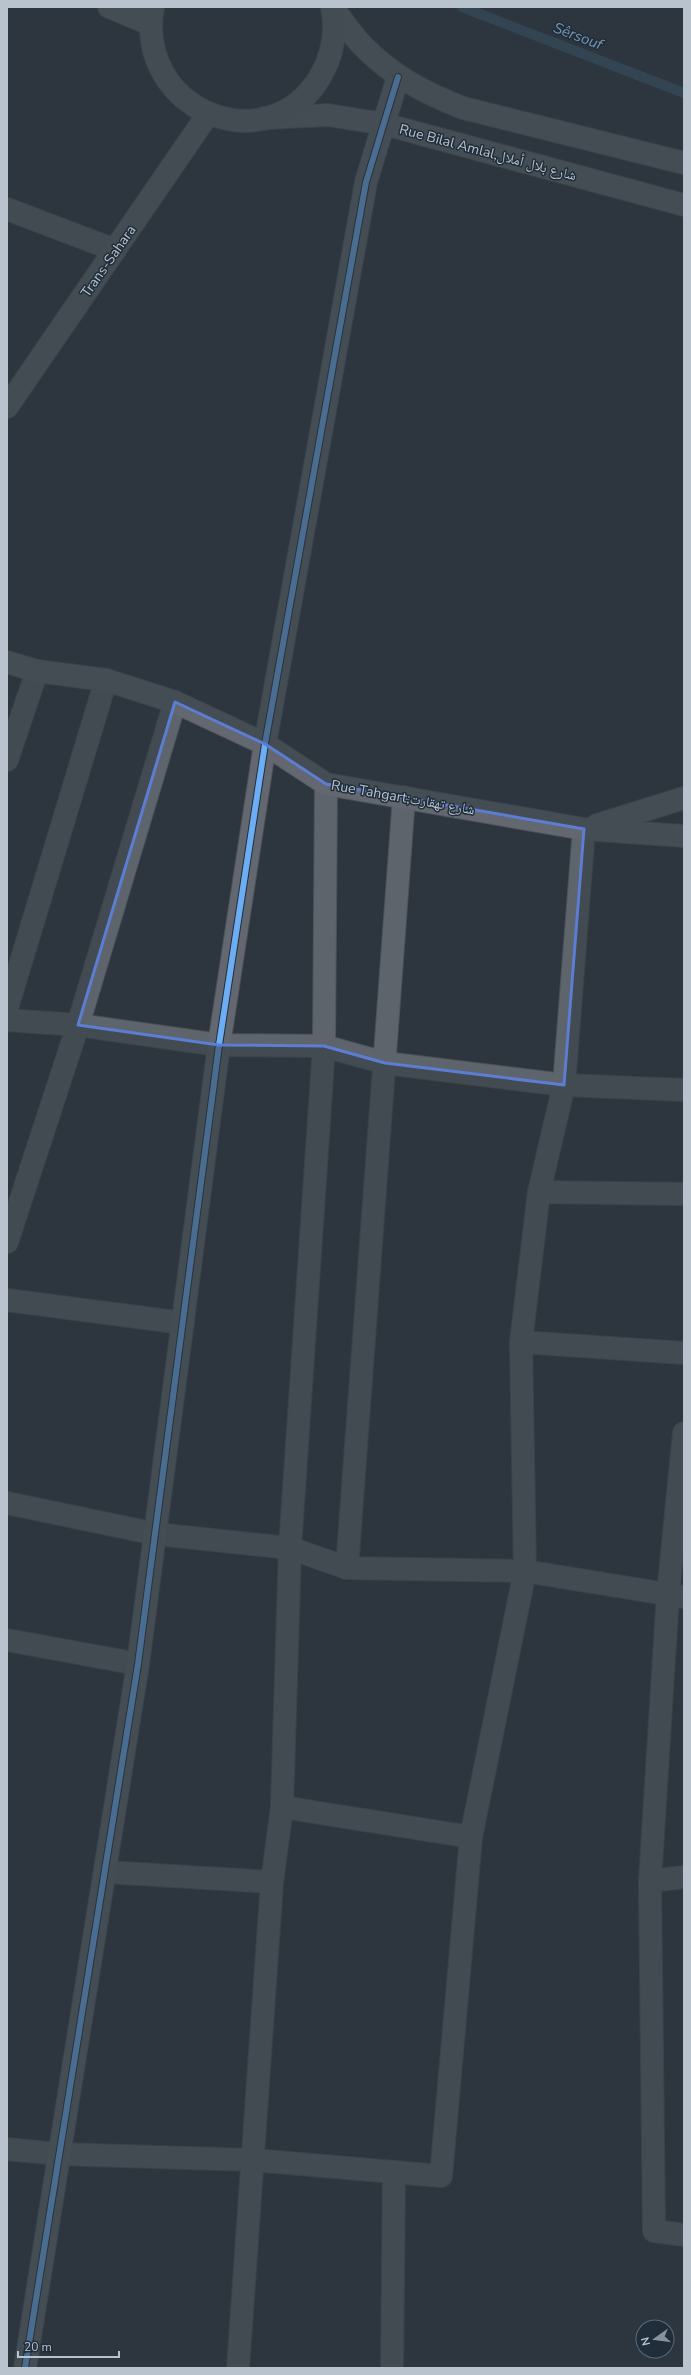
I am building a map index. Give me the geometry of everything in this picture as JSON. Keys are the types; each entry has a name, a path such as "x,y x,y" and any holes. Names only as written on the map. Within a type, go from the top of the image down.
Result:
{"main road":[{"path":"151,15 153,52 165,78 184,100 208,114 236,121 265,118 292,107 313,88 328,62 330,55 334,34 332,7"},
{"name":"Trans-Sahara","path":"7,407 208,114"}],"street":[{"path":"109,7 151,15"},
{"path":"332,7 362,46 398,77 429,95 463,108 684,163"},
{"path":"25,2368 58,2154 106,1872 138,1664 218,1045 265,744 366,182 398,77"},
{"name":"Rue Bilal Amlal,شارع بلال أملال","path":"265,118 328,115 384,124 684,204"},
{"path":"7,209 115,250"},
{"name":"Rue Tahgart;شارع تهقارت","path":"7,662 37,671 106,680 175,702 265,744 326,784 584,829 684,836"},
{"path":"7,760 37,671"},
{"path":"7,1008 106,680"},
{"path":"7,1242 78,1025 175,702"},
{"path":"238,2368 272,1882 282,1807 290,1548 324,1046 326,784"},
{"path":"346,1568 404,797"},
{"name":"Rue Tahgart;شارع تهقارت","path":"584,829 684,798"},
{"path":"7,2149 58,2154 253,2160 394,2174 441,2176 471,1837 525,1571 521,1342 539,1192 564,1085 584,829"},
{"path":"7,1020 78,1025 218,1045 324,1046 385,1063 564,1085 684,1090"},
{"path":"539,1192 684,1194"},
{"path":"7,1300 183,1323"},
{"path":"521,1342 684,1353"},
{"path":"684,1433 676,1596 650,1881 654,2231 684,2235"},
{"path":"7,1503 156,1534 290,1548 346,1568 525,1571 676,1596"},
{"path":"7,1640 138,1664"},
{"path":"282,1807 471,1837"},
{"path":"106,1872 272,1882"},
{"path":"650,1881 684,1878"},
{"path":"392,2368 394,2174"}],"highlighted area":[{"path":"175,702 265,744 326,784 584,829 564,1085 385,1063 324,1046 219,1045 78,1025"}],"waterway":[{"name":"Sêrsouf","path":"462,7 684,93"}],"cycle path":[{"path":"25,2368 138,1664 219,1045 265,744 366,182 398,77"}]}
